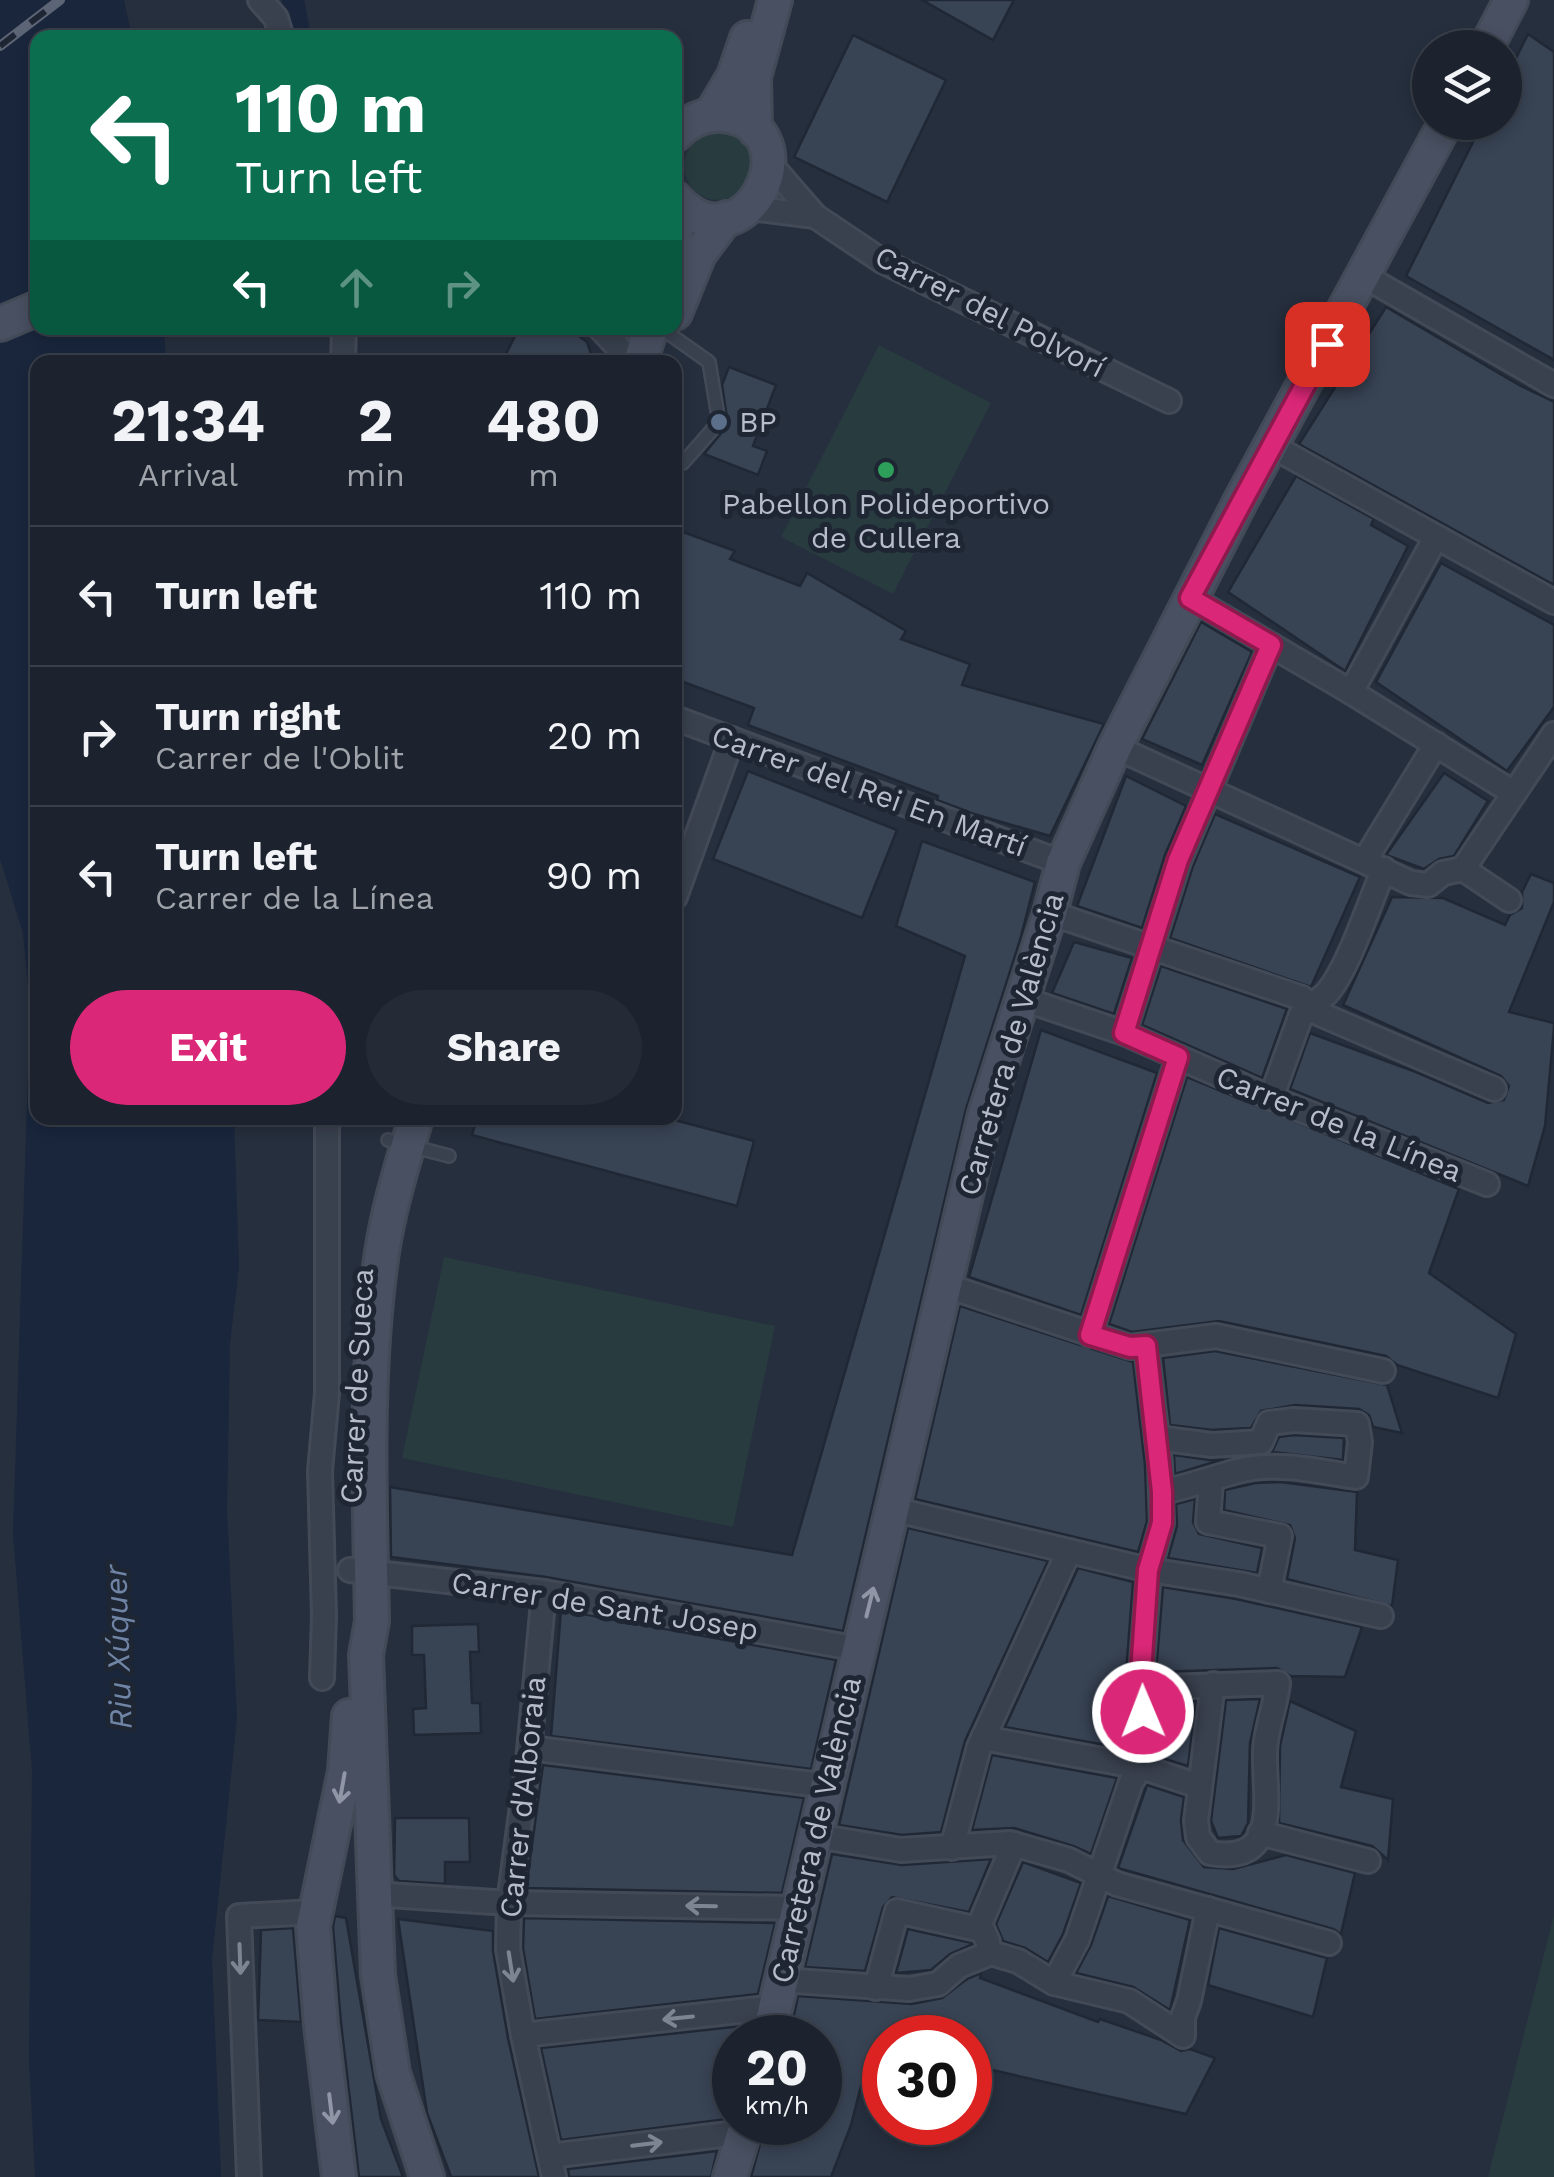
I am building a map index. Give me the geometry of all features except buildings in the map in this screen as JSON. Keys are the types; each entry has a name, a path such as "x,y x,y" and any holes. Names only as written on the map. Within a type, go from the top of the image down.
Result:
{"street":[{"path":"260,0 277,18"},
{"path":"711,114 743,55 759,0"},
{"path":"755,130 754,77 775,0"},
{"path":"1495,30 1511,0"},
{"path":"682,128 711,114 742,121 755,130 769,163 768,180 761,195 699,254 682,294"},
{"name":"Carretera de València","path":"775,2008 985,1114 1063,863 1190,598 1436,140"},
{"name":"Carrer del Polvorí","path":"769,163 815,216 882,261 1168,401"},
{"path":"682,205 708,218 738,213"},
{"name":"Carrer del Polvorí","path":"738,213 815,216"},
{"path":"1364,276 1554,385"},
{"path":"0,324 30,311"},
{"path":"607,335 625,355"},
{"path":"646,355 663,335"},
{"path":"1272,446 1554,602"},
{"path":"1351,692 1436,536"},
{"path":"1190,598 1512,792"},
{"path":"1124,1033 1149,946 1208,788 1271,645"},
{"name":"Carrer del Rei En Martí","path":"682,721 1063,863"},
{"path":"1463,869 1554,734"},
{"path":"682,878 732,739"},
{"path":"1271,1098 1301,1015 1325,994 1339,972 1374,864 1436,744"},
{"path":"1115,748 1411,883 1428,885 1443,873 1463,869 1509,900"},
{"path":"1050,913 1302,998 1315,1012 1494,1089"},
{"name":"Carrer de la Línea","path":"1022,999 1124,1033 1271,1098 1487,1184"},
{"path":"1090,1335 1178,1057"},
{"path":"322,1678 320,1470 327,1393 328,1125"},
{"name":"Carrer de Sueca","path":"366,1654 350,1621 361,1571 374,1312 402,1130"},
{"path":"944,1285 1130,1347 1216,1336 1383,1371"},
{"path":"1054,1983 1077,1940 1144,1747 1140,1688 1148,1570 1162,1523 1146,1346"},
{"path":"1157,1438 1212,1445 1260,1442 1270,1423 1294,1420 1357,1424 1360,1442 1356,1477 1274,1467 1240,1470 1162,1492"},
{"path":"1210,1481 1208,1522 1280,1536 1268,1590"},
{"path":"892,1509 1148,1570 1268,1590 1380,1616"},
{"path":"952,1848 983,1738 1069,1551"},
{"name":"Carrer de Sueca","path":"361,1571 372,1622 366,1654 372,1894 383,2021 393,2073 427,2177"},
{"name":"Carrer de Sant Josep","path":"361,1571 544,1592 858,1649"},
{"name":"Carrer d'Alboraia","path":"544,1592 530,1748 509,1904 508,1949 522,2035 552,2166"},
{"path":"339,2177 321,2024 315,1912 345,1770 350,1621"},
{"path":"1140,1688 1213,1684 1278,1683 1265,1751 1268,1804 1260,1833 1245,1853 1227,1856 1210,1853 1198,1837 1196,1821 1213,1684"},
{"path":"983,1738 1140,1767 1199,1786"},
{"path":"530,1748 828,1786"},
{"path":"1260,1833 1368,1862"},
{"path":"816,1836 902,1850 1014,1844 1069,1860 1099,1876 1328,1943"},
{"path":"994,1954 980,1924 1014,1844"},
{"path":"372,1894 509,1904 799,1908"},
{"path":"522,2035 775,2008 876,1988 909,1989 938,1984 959,1966 994,1954 1018,1962 1054,1983 1130,2000 1182,2036 1208,1909"},
{"path":"876,1988 897,1911 982,1930"},
{"path":"250,2177 239,1916 315,1912"},
{"path":"552,2166 712,2134"},
{"path":"730,2177 740,2145"}],"lane":[{"path":"668,335 709,362 719,422 682,464"},
{"path":"402,1130 449,1156"}],"green space":[{"path":"718,132 731,134 742,142 750,153 750,179 742,190 731,198 718,200 705,198 694,190 686,179 684,166 686,153 694,142 705,134"},
{"name":"Pabellon Polideportivo de Cullera","path":"879,345 991,403 893,594 781,537"},
{"path":"444,1257 775,1326 733,1527 402,1458"},
{"path":"1554,1915 1554,2177 1488,2177"}],"water":[{"path":"0,0 124,0 130,30 30,30 30,335 164,335 166,355 30,355 30,1007 23,933 0,859"},
{"name":"Riu Xúquer","path":"30,1007 30,1125 234,1125 239,1267 230,1344 227,1510 237,1718 212,1960 221,2177 35,2177 29,2063 32,1771 13,1534"}],"waterway":[{"path":"293,0 299,30"}],"railway":[{"path":"0,46 60,0"}],"place":[{"name":"BP","path":"719,422"},
{"name":"Pabellon Polideportivo de Cullera","path":"886,470"}],"route":[{"path":"1143,1712 1140,1688 1148,1570 1162,1523 1160,1464 1146,1346 1130,1347 1090,1335 1178,1057 1124,1033 1178,860 1271,645 1190,598 1327,344"}]}
